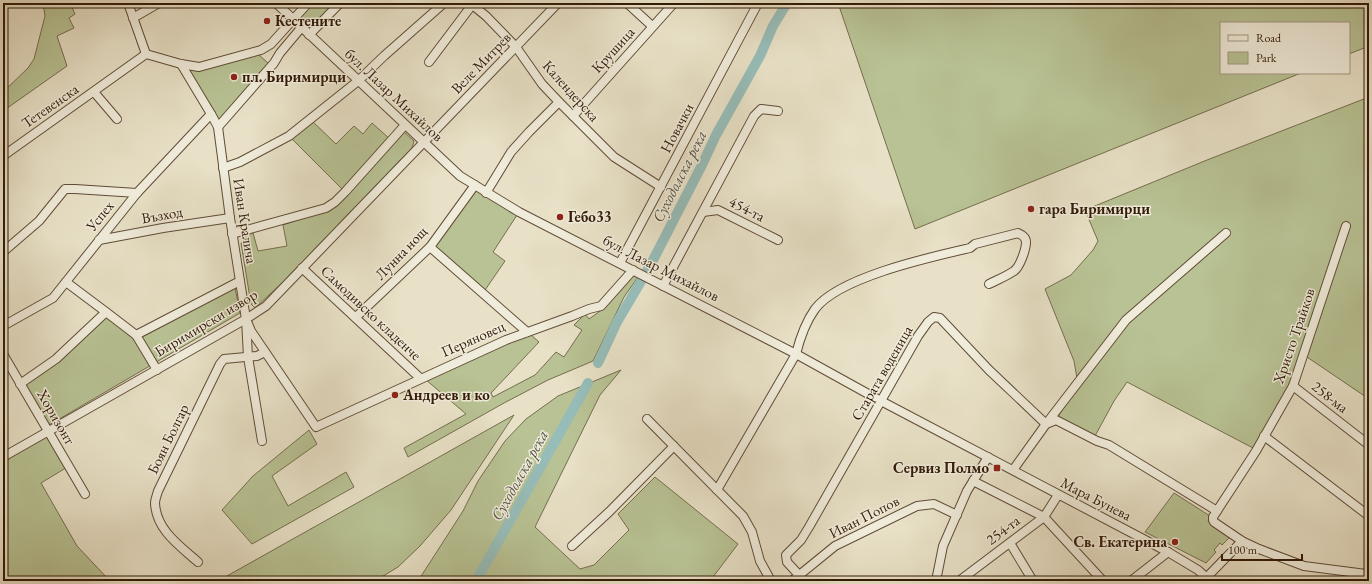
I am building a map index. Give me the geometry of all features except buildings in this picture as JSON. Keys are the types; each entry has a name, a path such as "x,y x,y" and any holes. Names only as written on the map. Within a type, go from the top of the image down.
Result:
{"street":[{"path":"128,3 146,54 181,64 199,67 260,50 271,44 308,3"},
{"path":"133,18 159,3"},
{"name":"бул. Лазар Михайлов","path":"276,3 460,176 486,193 519,212 796,354 881,401 988,457"},
{"path":"309,35 340,3"},
{"path":"223,168 240,162 289,136 358,81 444,3"},
{"name":"Веле Митрев","path":"424,142 558,3"},
{"path":"627,3 652,26"},
{"name":"Крушица","path":"573,116 674,3"},
{"path":"428,62 471,4"},
{"name":"Календерска","path":"471,4 486,16 516,47 542,84 614,157 661,187"},
{"name":"Новачки","path":"620,263 756,4"},
{"path":"181,64 218,127 274,63 280,53 302,28"},
{"path":"271,44 280,53"},
{"name":"Тетевенска","path":"3,156 146,54"},
{"name":"Тетевенска","path":"94,92 117,119"},
{"path":"486,193 511,152 528,132 559,102"},
{"path":"663,286 754,116 761,109 778,111"},
{"name":"Успех","path":"3,326 53,298 137,193 211,114"},
{"path":"232,234 326,208 335,202 345,192 405,124"},
{"name":"Иван Кралича","path":"218,127 232,234 246,319 248,357 262,441"},
{"name":"Биримирски извор","path":"3,457 246,319 266,306 424,142"},
{"name":"Лунна нощ","path":"356,317 430,247 475,185"},
{"path":"3,252 40,222 65,189 137,193"},
{"name":"454-та","path":"703,212 718,210 778,240"},
{"name":"Възход","path":"99,240 163,228 230,218"},
{"name":"Христо Трайков","path":"1217,511 1253,456 1293,386 1346,226"},
{"path":"1013,470 1046,424 1126,320 1226,233"},
{"path":"717,490 796,354 802,332 815,309 827,298 846,287 879,273 930,257 970,248 975,244 1021,234 1026,242 1021,260 1015,270 989,284"},
{"path":"430,247 527,332"},
{"name":"Самодивско кладенче","path":"302,268 420,378"},
{"name":"Перяновец","path":"316,427 420,378 506,340 588,309 601,306 634,271"},
{"name":"Биримирски извор","path":"66,282 136,335 240,281"},
{"path":"20,384 56,359 106,312"},
{"name":"Старата воденица","path":"799,575 787,562 786,555 801,540 918,336 928,322 934,317 940,318 989,370 1046,424"},
{"name":"Иван Кралича","path":"246,319 250,331 316,427"},
{"path":"136,335 157,370"},
{"name":"Боян Болгар","path":"198,562 163,528 159,520 155,502 158,491 220,364 224,359 256,356 265,352"},
{"name":"Хоризонт","path":"3,354 85,494"},
{"name":"258-ма","path":"1293,386 1369,445"},
{"path":"647,419 743,516 752,532 760,561 771,581"},
{"path":"1046,424 1056,420 1097,441 1109,445 1217,511 1213,517 1214,522 1242,541 1259,549 1304,566 1368,572"},
{"path":"1264,436 1369,516"},
{"path":"572,546 609,512 674,446"},
{"path":"936,581 943,546 973,480 988,457"},
{"name":"Мара Бунева","path":"988,457 1168,552 1198,570 1208,579"},
{"path":"973,480 1044,517 1103,581"},
{"name":"254-та","path":"959,581 1044,517 1058,495"},
{"name":"Иван Попов","path":"792,581 834,546 917,506 934,504 957,515"},
{"path":"1208,579 1242,541"},
{"path":"1010,543 1033,581"},
{"path":"1131,581 1168,552"},
{"path":"1359,581 1368,572"}],"green space":[{"path":"43,3 70,3 75,14 69,18 74,28 57,36 67,66 3,111 3,92 28,68 34,59 45,16"},
{"path":"308,3 340,3 309,35 293,19"},
{"path":"838,3 1369,3 1369,46 1350,54 1350,22 1220,22 1220,74 1299,74 915,229"},
{"path":"258,54 269,64 218,122 185,67"},
{"path":"1369,97 1369,399 1301,353 1290,386 1253,448 1127,382 1114,401 1095,436 1058,417 1078,384 1074,361 1045,289 1071,275 1093,250 1098,241 1085,210 1207,160"},
{"path":"310,119 336,144 354,126 363,134 372,123 391,140 345,192 289,136"},
{"path":"403,131 414,141 412,148 284,281 255,308 251,304 241,243 246,242 244,235 253,233 258,251 287,246 283,225 327,210"},
{"path":"475,185 519,212 493,252 505,261 483,293 430,247"},
{"path":"633,275 638,277 624,297 593,361 548,380 408,457 404,448 466,414 425,379 530,334 539,342 491,393 493,397 535,375 556,352 564,357 582,330 574,325 585,314 589,319 603,309"},
{"path":"235,288 240,313 49,425 25,384 59,362 108,316 136,340"},
{"path":"621,370 600,395 535,527 580,569 594,565 629,530 618,514 655,477 738,544 710,581 418,581 463,511 478,481 505,441 526,419 558,396"},
{"path":"514,415 451,510 420,546 398,567 375,581 218,581"},
{"path":"309,430 317,444 272,476 288,506 346,472 354,487 252,544 222,510 253,476"},
{"path":"48,431 69,466 41,483 77,546 110,581 3,581 3,461"},
{"path":"1174,493 1210,516 1208,521 1231,536 1222,545 1220,543 1214,550 1216,552 1206,563 1145,532"}],"waterway":[{"name":"Суходолска река","path":"598,363 617,322 650,266 716,135 760,56 773,26 787,3"},
{"name":"Суходолска река","path":"476,581 588,383"}],"place":[{"name":"Кестените","path":"267,21"},
{"name":"пл. Биримирци","path":"234,77"},
{"name":"гара Биримирци","path":"1031,209"},
{"name":"Гебо33","path":"560,217"},
{"name":"Андреев и ко","path":"395,395"},
{"name":"Сервиз Полмо","path":"997,468"},
{"name":"Св. Екатерина","path":"1175,542"}]}
